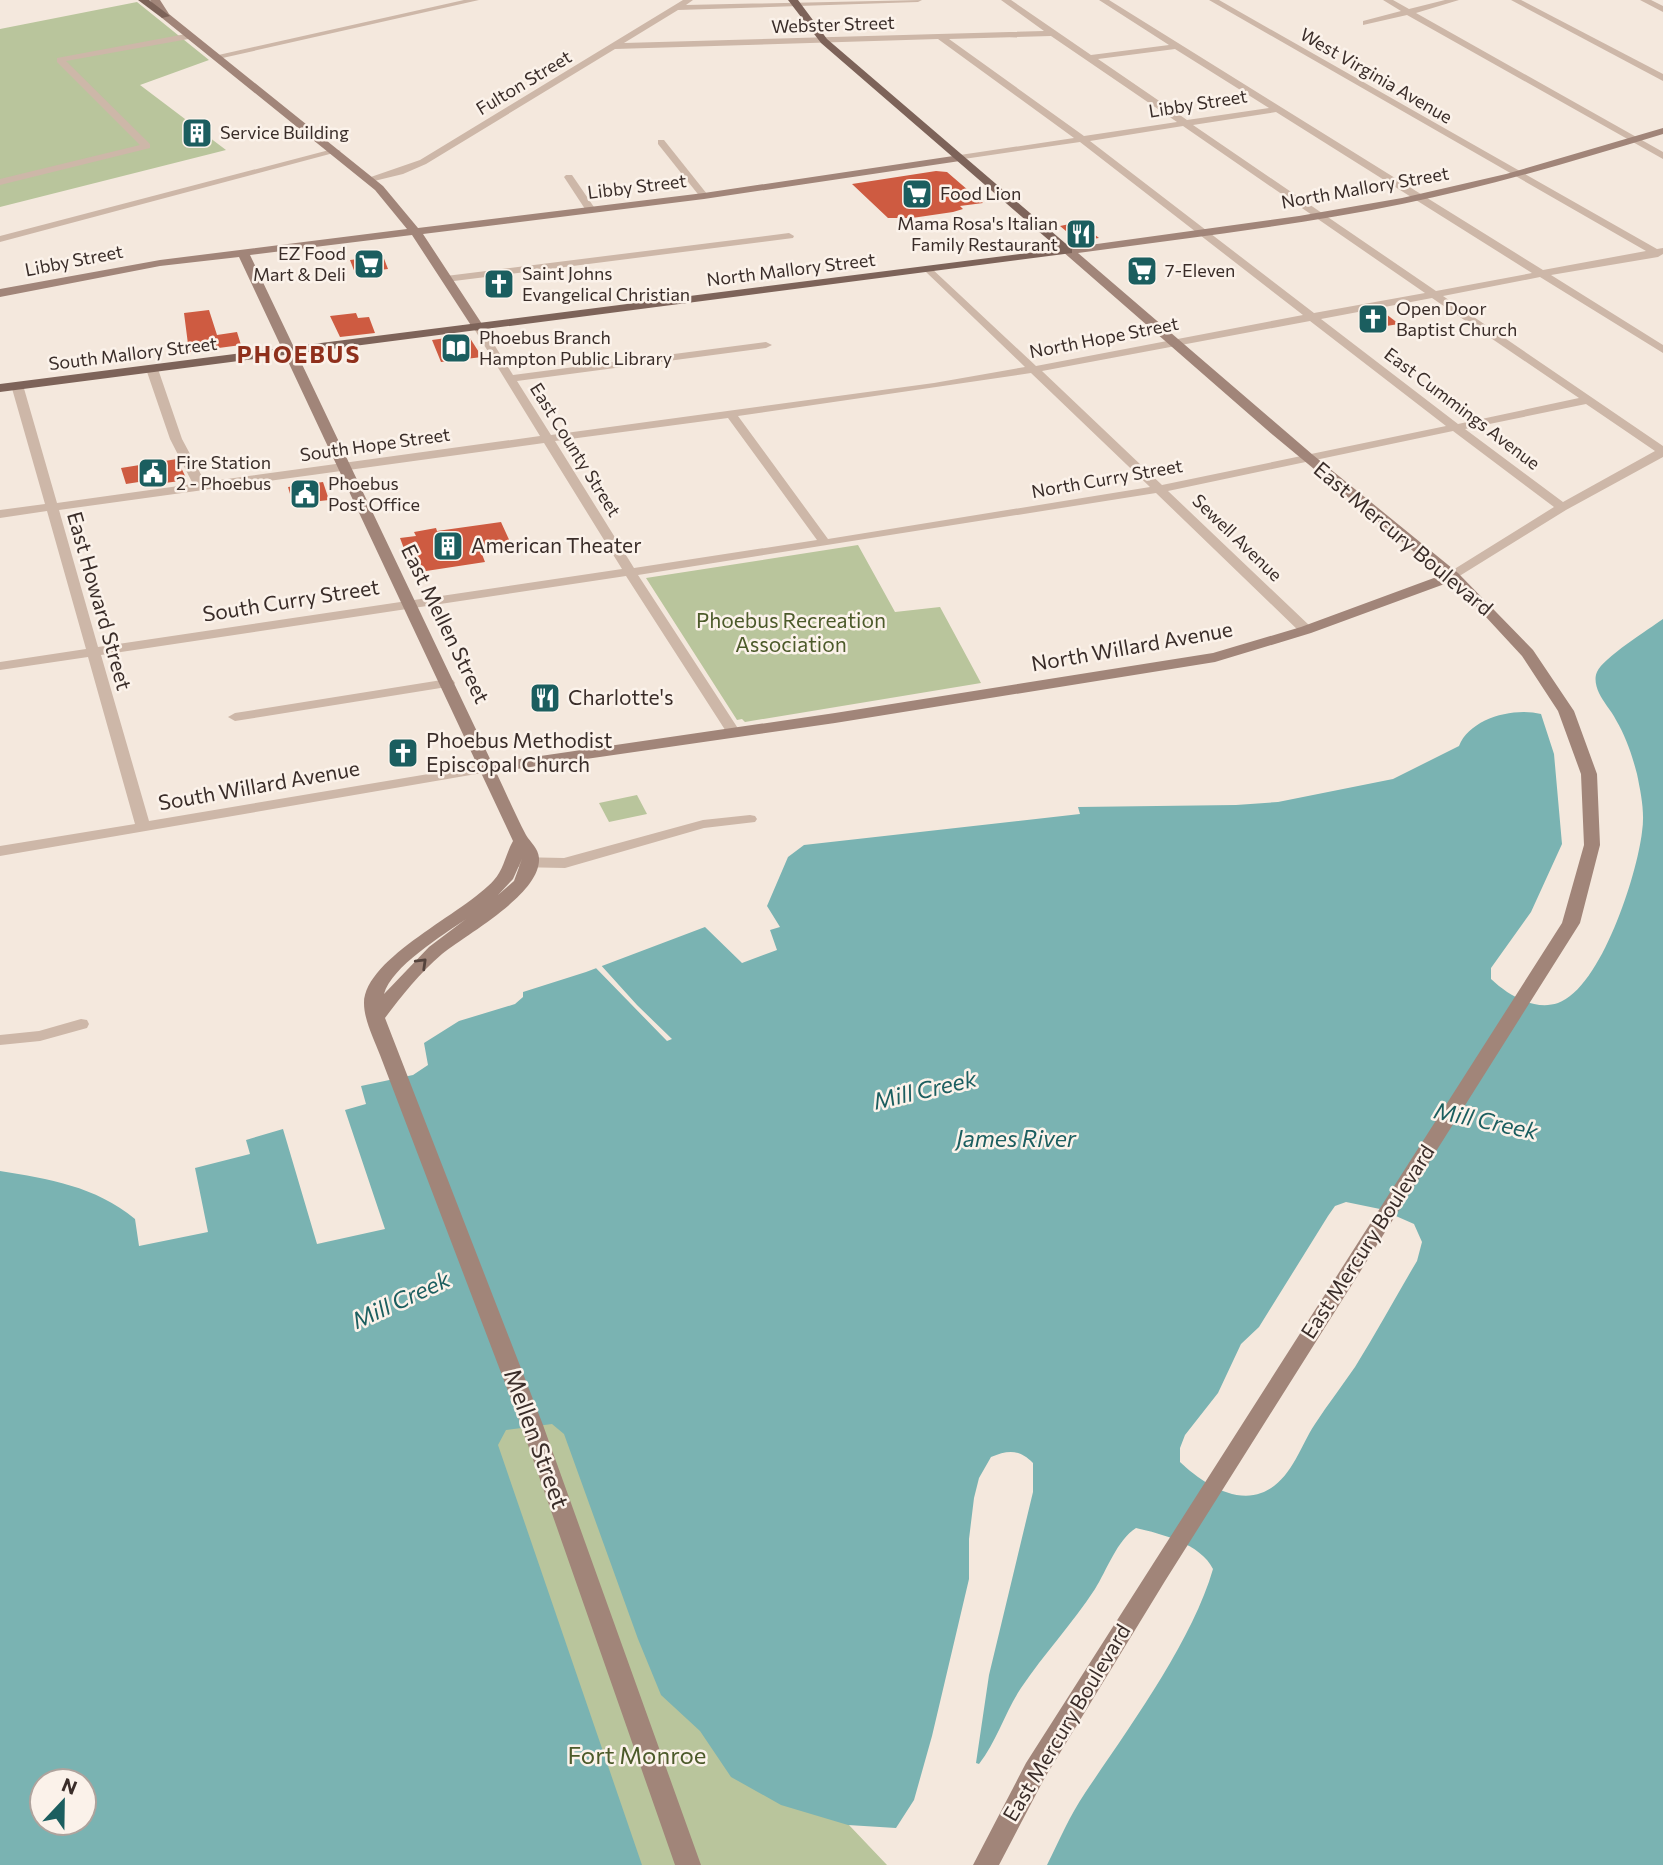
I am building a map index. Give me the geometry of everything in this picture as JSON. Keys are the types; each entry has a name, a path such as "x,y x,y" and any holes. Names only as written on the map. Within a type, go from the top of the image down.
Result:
{"main road":[{"path":"143,0 218,56 370,180 415,231 478,327"},
{"path":"155,0 165,16"},
{"name":"East Mercury Boulevard","path":"794,2 824,41 1307,458 1453,576 1517,638 1552,682 1587,750 1594,785 1597,819 1591,867 1571,923 1157,1574 1035,1771 986,1865"},
{"name":"North Mallory Street","path":"1638,142 1663,131"},
{"name":"North Mallory Street","path":"478,327 1323,218 1519,177 1663,137"},
{"name":"Libby Street","path":"0,293 147,265 704,196 960,158"},
{"name":"East Mellen Street","path":"243,252 488,768 521,841 522,862"},
{"name":"South Mallory Street","path":"0,388 478,327"},
{"name":"North Willard Avenue","path":"734,733 1215,657 1306,630 1453,576"},
{"name":"South Willard Avenue","path":"488,768 734,733"},
{"name":"Mellen Street","path":"522,862 525,879 518,888 435,951 398,988 378,1015 379,1027 532,1425 688,1865"}],"street":[{"path":"218,56 475,0"},
{"name":"Fulton Street","path":"370,180 423,162 689,0"},
{"path":"676,8 918,0"},
{"path":"1005,0 1663,451"},
{"path":"1103,0 1663,350"},
{"name":"West Virginia Avenue","path":"1213,0 1519,177 1660,253"},
{"path":"1387,0 1663,156"},
{"path":"1366,23 1455,0"},
{"path":"1515,0 1663,78"},
{"path":"1644,0 1663,9"},
{"name":"Webster Street","path":"614,46 1052,33"},
{"path":"0,182 147,146 60,60 191,36"},
{"name":"East Cummings Avenue","path":"941,37 1014,88 1315,317 1453,427 1562,507"},
{"path":"1089,58 1179,46"},
{"name":"Libby Street","path":"960,158 1279,109"},
{"path":"661,142 704,196"},
{"path":"0,239 336,151"},
{"path":"569,177 592,210"},
{"path":"446,279 789,236"},
{"name":"North Hope Street","path":"547,439 934,386 1036,369 1660,253"},
{"name":"Sewell Avenue","path":"930,270 1306,630"},
{"name":"East County Street","path":"478,327 630,572 734,733"},
{"path":"510,379 766,345"},
{"path":"152,369 176,439 201,486"},
{"name":"East Howard Street","path":"17,386 143,827"},
{"name":"North Curry Street","path":"630,572 1161,489 1587,400"},
{"path":"730,413 825,543"},
{"name":"South Hope Street","path":"0,514 547,439"},
{"name":"North Willard Avenue","path":"1453,576 1562,507 1663,451"},
{"name":"South Curry Street","path":"0,666 630,572"},
{"path":"234,717 448,683"},
{"name":"South Willard Avenue","path":"0,852 488,768"},
{"path":"522,862 575,861 704,824 750,818"},
{"path":"0,1040 40,1036 80,1024"}],"green space":[{"path":"137,2 209,60 140,85 226,150 0,207 0,29"},
{"name":"Phoebus Recreation Association","path":"858,545 895,612 940,607 981,683 745,722 742,719 737,720 646,578"},
{"path":"637,795 647,814 609,822 599,803"},
{"name":"Fort Monroe","path":"560,1398 733,1703 887,1865 492,1865 484,1428"}],"water":[{"name":"James River","path":"1663,619 1663,1865 1047,1865 1080,1801 1175,1655 1203,1597 1213,1569 1200,1553 1180,1541 1136,1528 1129,1533 1086,1602 1021,1688 985,1755 979,1764 976,1763 989,1675 1033,1492 1033,1463 1023,1455 1013,1452 991,1457 979,1478 969,1539 969,1579 932,1736 914,1800 896,1828 848,1825 781,1805 731,1777 700,1731 661,1695 564,1434 552,1424 506,1430 498,1445 642,1865 0,1865 0,1171 54,1181 88,1191 104,1199 135,1219 139,1246 208,1232 195,1168 250,1154 246,1140 283,1129 317,1244 385,1229 345,1110 366,1104 361,1086 413,1075 428,1065 424,1043 459,1021 515,1004 523,997 523,992 586,972 705,927 742,963 777,950 770,930 780,927 767,906 788,857 804,845 1080,814 1078,807 1278,802 1393,779 1459,746 1473,728 1483,722 1518,712 1541,714 1554,754 1562,844 1531,912 1491,968 1491,979 1522,1000 1540,1005 1558,1003 1574,993 1589,976 1602,954 1625,901 1639,851 1643,817 1635,767 1623,733 1598,691 1596,682 1596,674 1601,666","holes":["1346,1202 1380,1209 1414,1224 1422,1242 1417,1261 1355,1367 1280,1481 1271,1488 1250,1496 1228,1493 1207,1483 1180,1462 1180,1448 1185,1435 1218,1393 1241,1344 1259,1327 1335,1206"]}],"pier":[{"path":"599,963 672,1039 667,1041 593,965"}],"building":[{"name":"Food Lion","path":"936,171 947,172 983,203 960,206 963,209 953,212 912,218 888,218 852,184"},
{"name":"Mama Rosa's Italian Family Restaurant","path":"1079,222 1099,238 1078,241 1060,226"},
{"name":"EZ Food Mart & Deli","path":"383,256 388,269 355,273 350,260"},
{"path":"209,310 217,335 237,332 241,345 189,352 184,313"},
{"path":"1382,311 1399,324 1380,327 1363,315"},
{"path":"356,313 358,318 369,317 375,333 340,337 330,316"},
{"name":"Phoebus Branch Hampton Public Library","path":"468,335 482,357 441,362 432,340"},
{"name":"Fire Station 2 - Phoebus","path":"177,459 187,480 165,483 164,478 126,484 121,468"},
{"name":"Phoebus Post Office","path":"323,482 329,500 293,504 288,487"},
{"name":"American Theater","path":"501,522 511,544 480,549 485,562 413,573 400,538 416,536 414,532 436,528 437,531"}],"place":[{"name":"Service Building","path":"197,133"},
{"name":"Food Lion","path":"917,194"},
{"name":"Mama Rosa's Italian Family Restaurant","path":"1081,234"},
{"name":"EZ Food Mart & Deli","path":"369,264"},
{"name":"7-Eleven","path":"1142,271"},
{"name":"Saint Johns Evangelical Christian","path":"499,284"},
{"name":"Open Door Baptist Church","path":"1373,319"},
{"name":"Phoebus Branch Hampton Public Library","path":"456,348"},
{"name":"Fire Station 2 - Phoebus","path":"153,473"},
{"name":"Phoebus Post Office","path":"305,494"},
{"name":"American Theater","path":"448,546"},
{"name":"Charlotte's","path":"545,698"},
{"name":"Phoebus Methodist Episcopal Church","path":"403,753"}],"district":[{"name":"PHOEBUS","path":"299,355"}],"water label":[{"name":"Mill Creek","path":"925,1090"},
{"name":"Mill Creek","path":"1486,1121"},
{"name":"Mill Creek","path":"401,1300"}]}
